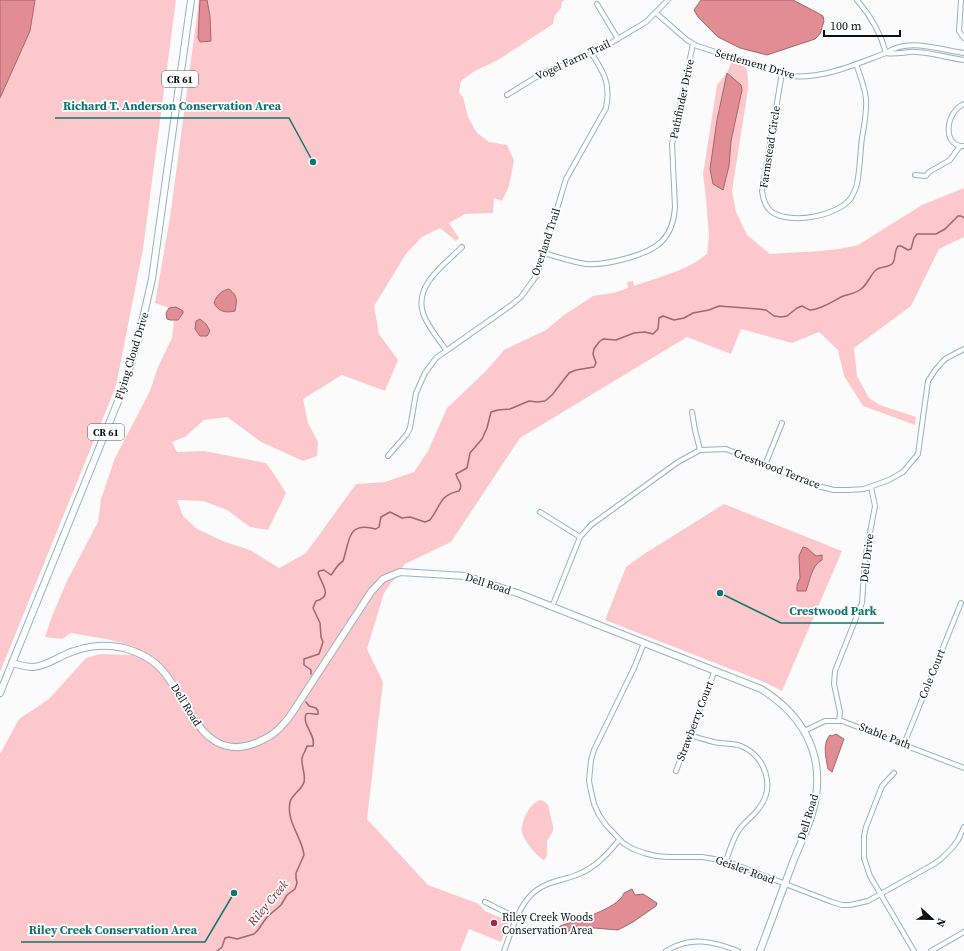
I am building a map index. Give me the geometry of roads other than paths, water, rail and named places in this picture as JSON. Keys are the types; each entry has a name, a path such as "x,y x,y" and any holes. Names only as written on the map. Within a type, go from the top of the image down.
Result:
{"street":[{"name":"Flying Cloud Drive","path":"0,693 120,395 138,340 152,279 191,0"},
{"name":"Vogel Farm Trail","path":"507,95 541,74 592,54 618,39 646,22 668,0"},
{"path":"857,0 872,20 886,54"},
{"path":"961,0 959,31 964,38"},
{"name":"Vogel Farm Trail","path":"597,4 618,39"},
{"name":"Settlement Drive","path":"656,13 693,44 782,73 804,77 816,76 856,64 886,54 893,49 916,45 964,53"},
{"name":"Pathfinder Drive","path":"544,253 585,264 610,263 652,250 667,236 674,217 675,207 672,144 693,44"},
{"name":"Settlement Drive","path":"886,54 892,55 904,52 923,52 964,60"},
{"name":"Overland Trail","path":"388,456 407,434 410,428 416,393 425,373 436,358 498,315 521,297 537,275 566,179 606,108 608,93 606,78 592,54"},
{"name":"Farmstead Circle","path":"782,73 762,191 768,208 772,212 779,215 802,218 826,214 845,205 857,184 866,98 856,64"},
{"path":"915,175 926,176 929,172 950,160 962,146 954,143 948,128 950,116 964,104"},
{"path":"446,350 426,320 421,306 421,298 426,284 462,247"},
{"name":"Crestwood Terrace","path":"552,607 580,537 591,525 678,462 700,450 726,449 818,486 834,490 849,490 871,487 889,480 903,472 918,454 928,381 945,359 964,349"},
{"path":"692,412 694,430 700,450"},
{"path":"765,465 782,423"},
{"name":"Dell Drive","path":"839,721 840,712 834,684 835,671 862,603 865,559 875,506 871,487"},
{"path":"540,512 580,537"},
{"name":"Dell Road","path":"12,663 30,667 40,666 71,652 98,645 116,647 135,652 162,670 170,680 198,725 209,737 222,745 232,748 258,742 270,737 280,730 371,592 383,579 400,572 466,576 644,642 756,686 773,696 790,711 804,730 810,742 815,761 817,783 816,797 809,821 760,951"},
{"name":"Cole Court","path":"904,744 960,603"},
{"name":"Geisler Road","path":"644,642 629,678 594,750 589,781 594,804 599,815 619,840 633,849 656,856 702,856 726,861 842,905 860,904 881,894 941,859 958,840 964,827"},
{"name":"Strawberry Court","path":"676,771 715,670"},
{"name":"Stable Path","path":"804,730 825,721 850,723 964,768"},
{"path":"690,735 714,742 741,746 755,755 760,762 766,777 767,786 763,802 737,832 726,861"},
{"path":"894,773 882,786 866,827 864,836 864,858 867,868 914,951"},
{"path":"504,951 517,918 529,896 536,890 553,882 574,876 594,866 603,859 619,840"},
{"path":"485,902 517,918"},
{"path":"931,951 964,932"},
{"path":"666,951 685,943 699,941 721,944 738,951"}],"waterway":[{"name":"Riley Creek","path":"311,674 311,670 304,665 304,659 319,654 323,642 320,623 313,608 316,601 321,599 325,593 325,589 318,573 319,571 324,570 331,575 343,561 351,534 360,528 367,527 376,529 379,527 381,517 390,512 402,518 410,517 425,522 430,520 444,498 459,491 461,484 456,474 467,468 470,453 482,439 487,428 491,412 510,409 529,401 545,401 552,395 569,373 576,370 594,367 596,363 593,354 594,349 603,339 616,340 634,333 645,332 653,334 658,329 659,318 663,316 674,320 719,306 766,310 774,316 781,317 787,316 802,306 810,310 822,307 841,297 859,291 876,270 889,266 893,263 898,246 908,250 911,249 914,238 917,234 936,234 945,229 958,216 964,218"},
{"name":"Riley Creek","path":"217,951 222,947 225,938 229,937 237,939 254,934 267,917 281,905 287,895 295,889 297,883 296,873 304,855 303,848 292,823 289,809 291,799 304,782 302,761 303,755 307,746 313,746 313,738 305,718 306,714 318,714 316,708 309,706 306,702"}],"place":[{"name":"Richard T. Anderson Conservation Area","path":"313,162"},
{"name":"Crestwood Park","path":"720,593"},
{"name":"Riley Creek Conservation Area","path":"234,893"},
{"name":"Riley Creek Woods Conservation Area","path":"494,923"}]}
